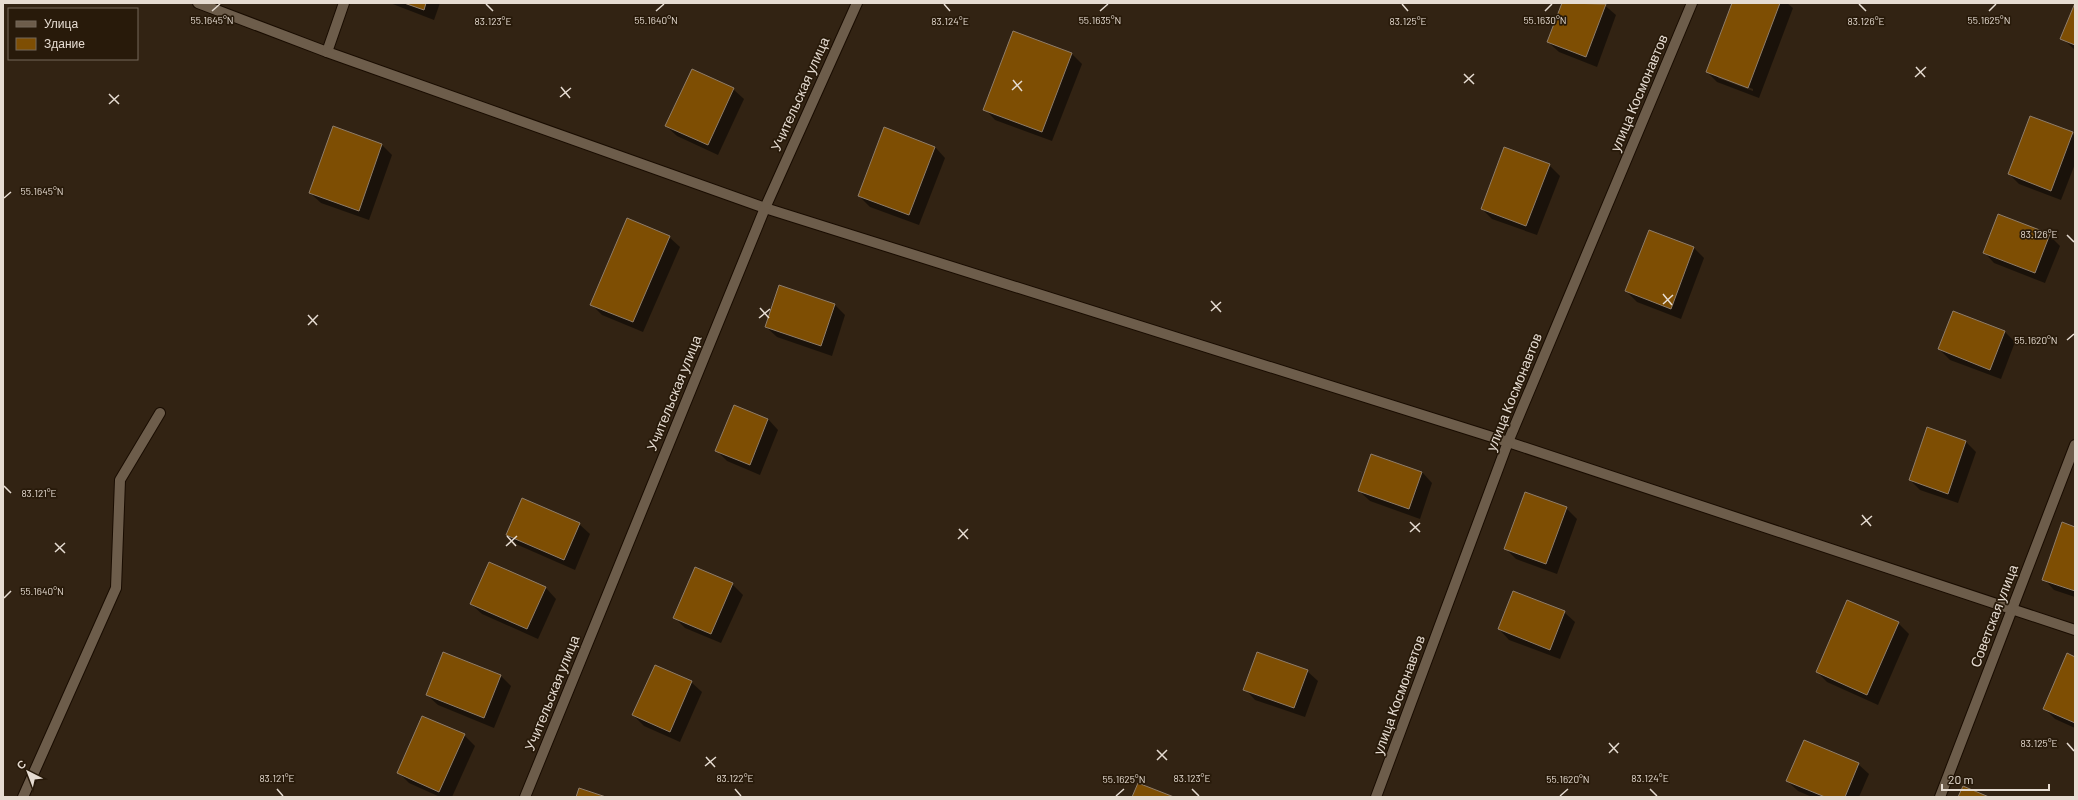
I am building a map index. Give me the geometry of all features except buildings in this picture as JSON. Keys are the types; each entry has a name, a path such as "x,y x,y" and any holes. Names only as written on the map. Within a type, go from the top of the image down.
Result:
{"street":[{"path":"198,3 327,52 764,208 1508,442 2075,630"},
{"path":"327,52 344,3"},
{"name":"Учительская улица","path":"525,797 764,208 857,3"},
{"name":"улица Космонавтов","path":"1376,797 1508,442 1692,3"},
{"path":"23,797 116,588 120,480 160,413"},
{"name":"Советская улица","path":"1940,797 2075,445"}]}
